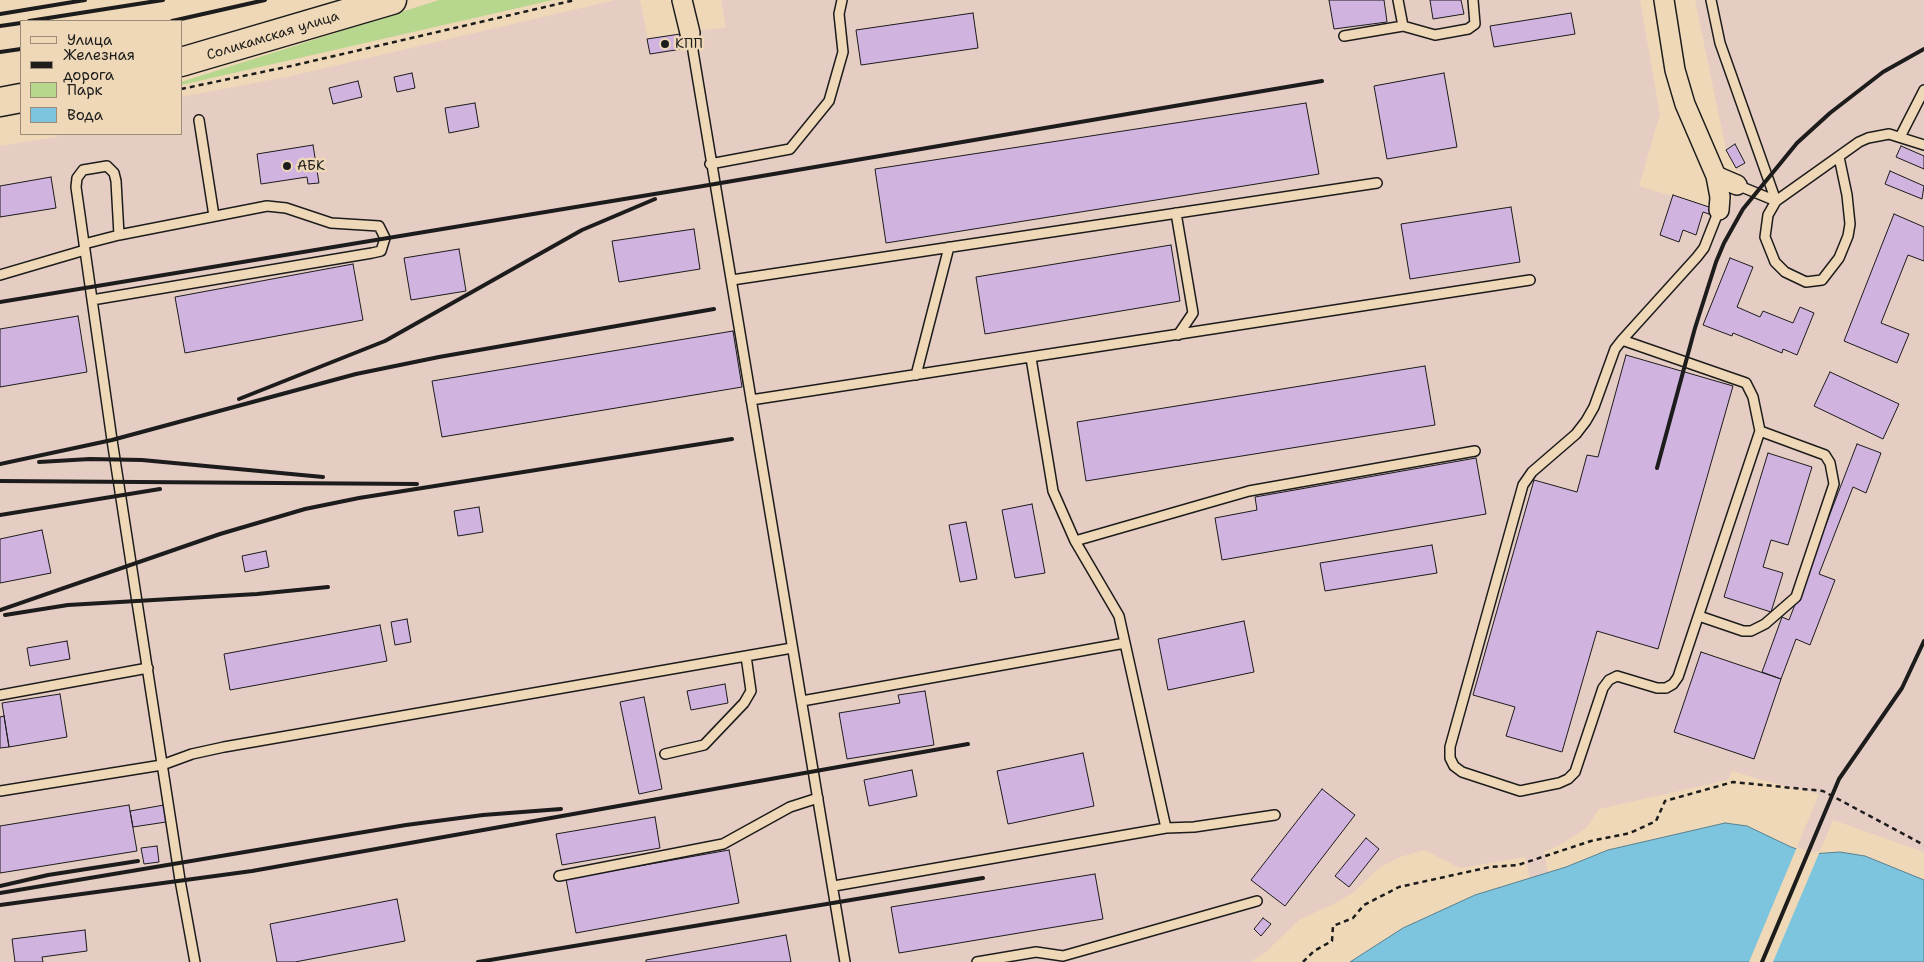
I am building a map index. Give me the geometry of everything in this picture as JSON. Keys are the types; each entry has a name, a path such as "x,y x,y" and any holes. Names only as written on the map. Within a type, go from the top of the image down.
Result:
{"main road":[{"name":"Соликамская улица","path":"182,62 392,0"},
{"path":"0,102 20,98"}],"street":[{"path":"682,0 690,33"},
{"path":"1664,0 1680,89 1716,176 1719,186 1719,210"},
{"path":"1716,176 1737,185"}],"lane":[{"path":"710,164 790,149 829,101 843,52 839,14 842,0"},
{"path":"1398,0 1403,26"},
{"path":"1344,36 1403,26 1435,34 1468,29 1475,24 1473,0"},
{"path":"1711,0 1720,43 1776,201"},
{"path":"690,33 710,164 732,280 846,962"},
{"path":"1900,137 1924,90"},
{"path":"199,120 214,216"},
{"path":"1839,156 1848,194 1850,224 1844,248 1822,280 1806,282 1796,279 1785,272 1776,262 1765,238 1768,215 1776,201 1839,156 1868,138 1889,134 1924,145"},
{"path":"119,235 114,173 107,166 88,168 79,173 76,182 162,765 195,962"},
{"path":"732,280 1377,183"},
{"path":"1737,185 1776,201"},
{"path":"0,275 119,235 214,216 277,206 331,223 378,226 386,238 381,251 372,253 92,300"},
{"path":"1622,340 1746,383 1752,397 1760,431 1678,677 1673,684 1666,688 1657,688 1618,676 1609,680 1603,688 1575,772 1568,780 1520,791 1462,772 1454,766 1450,758 1450,747 1523,486 1532,472 1576,434 1586,421 1594,407 1615,349 1622,340 1704,248 1719,210"},
{"path":"1176,213 1193,313 1178,335"},
{"path":"916,375 949,247"},
{"path":"751,400 1530,280"},
{"path":"1031,358 1053,491 1075,541 1120,616 1166,828"},
{"path":"1699,616 1743,631 1758,629 1796,597 1828,503 1834,484 1830,463 1825,455 1760,431"},
{"path":"1075,541 1249,491 1475,451"},
{"path":"802,701 1125,643"},
{"path":"0,791 162,765 192,754 224,747 792,648"},
{"path":"665,754 704,745 744,703 751,691 746,656"},
{"path":"0,695 148,668"},
{"path":"558,876 723,844 790,807 818,798"},
{"path":"834,886 1166,828 1194,827 1275,815"},
{"path":"977,962 1036,952 1063,956 1257,901"}],"path":[{"path":"182,89 291,66 575,0"},
{"path":"1303,962 1314,951 1332,941 1333,926 1353,918 1364,905 1399,886 1490,868 1518,865 1591,841 1630,833 1656,821 1664,801 1733,782 1822,791 1924,846"}],"shaded area":[{"path":"615,0 640,0 648,39 726,27 721,0 1640,0 1660,114 1639,186 1728,213 1741,171 1737,171 1726,150 1695,0 1924,0 1924,852 1833,820 1773,962 1749,962 1819,794 1732,771 1728,780 1599,809 1586,828 1560,845 1544,852 1551,889 1533,893 1525,857 1460,868 1424,850 1400,857 1379,868 1354,892 1332,905 1300,919 1266,952 1250,962 0,962 0,146 57,137 57,135 182,135 182,97 291,76"}],"green space":[{"path":"439,0 553,0 182,85 182,82"}],"water":[{"path":"1725,823 1747,826 1791,847 1811,854 1840,852 1865,856 1924,880 1924,962 1350,962 1403,928 1475,895 1566,867 1608,850"}],"pier":[{"path":"1797,847 1811,852 1820,851 1773,962 1749,962"}],"building":[{"path":"1329,0 1384,0 1387,22 1334,29"},
{"path":"1430,0 1461,0 1464,14 1433,19"},
{"path":"973,13 978,48 861,65 856,30"},
{"path":"1571,13 1575,34 1494,47 1490,26"},
{"name":"КПП","path":"680,34 682,49 650,54 647,39"},
{"path":"412,73 415,88 397,92 394,77"},
{"path":"1444,73 1457,147 1387,159 1374,86"},
{"path":"358,81 362,97 333,104 329,88"},
{"path":"475,103 479,127 449,133 445,108"},
{"path":"1306,103 1319,174 886,243 875,169"},
{"path":"1735,144 1745,163 1736,168 1726,150"},
{"name":"АБК","path":"313,145 319,183 308,184 307,177 261,184 257,154"},
{"path":"1901,146 1924,156 1924,169 1896,157"},
{"path":"1890,171 1924,186 1922,199 1885,184"},
{"path":"51,177 56,208 0,217 0,186"},
{"path":"1673,195 1712,208 1709,214 1703,212 1696,235 1683,230 1679,242 1660,235"},
{"path":"1511,207 1520,262 1410,279 1401,224"},
{"path":"1894,214 1924,227 1924,261 1908,255 1881,323 1909,334 1897,363 1844,341"},
{"path":"694,229 700,269 619,282 612,241"},
{"path":"1171,245 1180,301 985,334 976,277"},
{"path":"459,249 466,291 411,300 404,258"},
{"path":"1730,258 1753,267 1737,307 1760,317 1763,311 1793,323 1800,307 1814,313 1797,355 1783,349 1782,353 1733,333 1732,336 1703,325"},
{"path":"353,264 363,320 185,353 175,297"},
{"path":"78,316 87,372 0,387 0,329"},
{"path":"733,331 742,387 442,437 432,381"},
{"path":"1626,355 1733,386 1658,649 1597,631 1562,752 1506,736 1515,707 1473,695 1534,480 1577,492 1587,455 1598,457"},
{"path":"1425,366 1435,425 1086,481 1077,422"},
{"path":"1830,372 1899,404 1883,439 1814,406"},
{"path":"1857,444 1881,453 1866,493 1853,487 1819,574 1835,580 1810,645 1796,639 1781,679 1762,672 1782,617 1789,620"},
{"path":"1768,453 1812,467 1788,545 1771,540 1763,567 1783,573 1771,612 1724,597"},
{"path":"1476,458 1486,514 1222,560 1215,518 1257,510 1255,497"},
{"path":"1032,504 1045,573 1015,578 1002,510"},
{"path":"479,507 483,532 458,536 454,511"},
{"path":"966,522 977,579 960,582 949,525"},
{"path":"42,530 51,573 0,583 0,539"},
{"path":"1432,545 1437,573 1325,591 1320,563"},
{"path":"266,551 269,567 245,572 242,556"},
{"path":"407,619 411,642 395,645 391,622"},
{"path":"1244,621 1254,672 1168,690 1158,639"},
{"path":"380,625 387,661 230,690 224,654"},
{"path":"67,641 70,659 30,666 27,648"},
{"path":"1701,652 1781,679 1754,759 1674,732"},
{"path":"725,684 728,703 691,710 687,691"},
{"path":"925,691 934,745 847,759 839,713 900,703 898,695"},
{"path":"60,694 67,737 9,747 2,703"},
{"path":"644,697 662,789 639,794 620,702"},
{"path":"4,716 9,747 0,748 0,717"},
{"path":"1083,753 1094,806 1008,824 997,771"},
{"path":"912,770 917,796 869,806 864,780"},
{"path":"1322,789 1355,815 1285,906 1251,880"},
{"path":"129,805 137,851 0,873 0,826"},
{"path":"164,805 166,822 133,827 130,811"},
{"path":"655,817 660,848 562,865 556,834"},
{"path":"1366,838 1379,849 1349,887 1335,876"},
{"path":"157,846 159,862 144,864 141,848"},
{"path":"729,850 739,903 576,933 566,879"},
{"path":"1095,874 1103,919 899,953 891,907"},
{"path":"397,899 405,941 295,962 277,962 270,924"},
{"path":"1263,918 1271,924 1261,936 1254,929"},
{"path":"85,930 87,951 42,957 43,962 15,962 12,939"},
{"path":"786,935 791,962 646,962 646,960"}],"railway":[{"path":"0,14 85,0"},
{"path":"35,20 163,0"},
{"path":"176,20 265,0"},
{"path":"0,26 20,23"},
{"path":"0,52 20,49"},
{"path":"1657,468 1695,328 1716,262 1743,209 1797,143 1830,113 1883,72 1924,49"},
{"path":"0,302 703,186 1322,81"},
{"path":"239,399 385,341 582,230 655,199"},
{"path":"0,464 112,440 356,374 439,357 714,309"},
{"path":"0,610 220,534 305,509 359,498 732,439"},
{"path":"39,462 90,459 142,460 323,477"},
{"path":"0,481 417,484"},
{"path":"0,515 160,489"},
{"path":"5,615 68,605 257,594 328,587"},
{"path":"1762,962 1839,779 1902,688 1924,641"},
{"path":"0,905 252,871 968,744"},
{"path":"0,893 406,825 483,815 561,809"},
{"path":"0,886 48,875 138,861"},
{"path":"478,962 983,878"}],"place":[{"name":"КПП","path":"665,44"},
{"name":"АБК","path":"287,166"}]}
